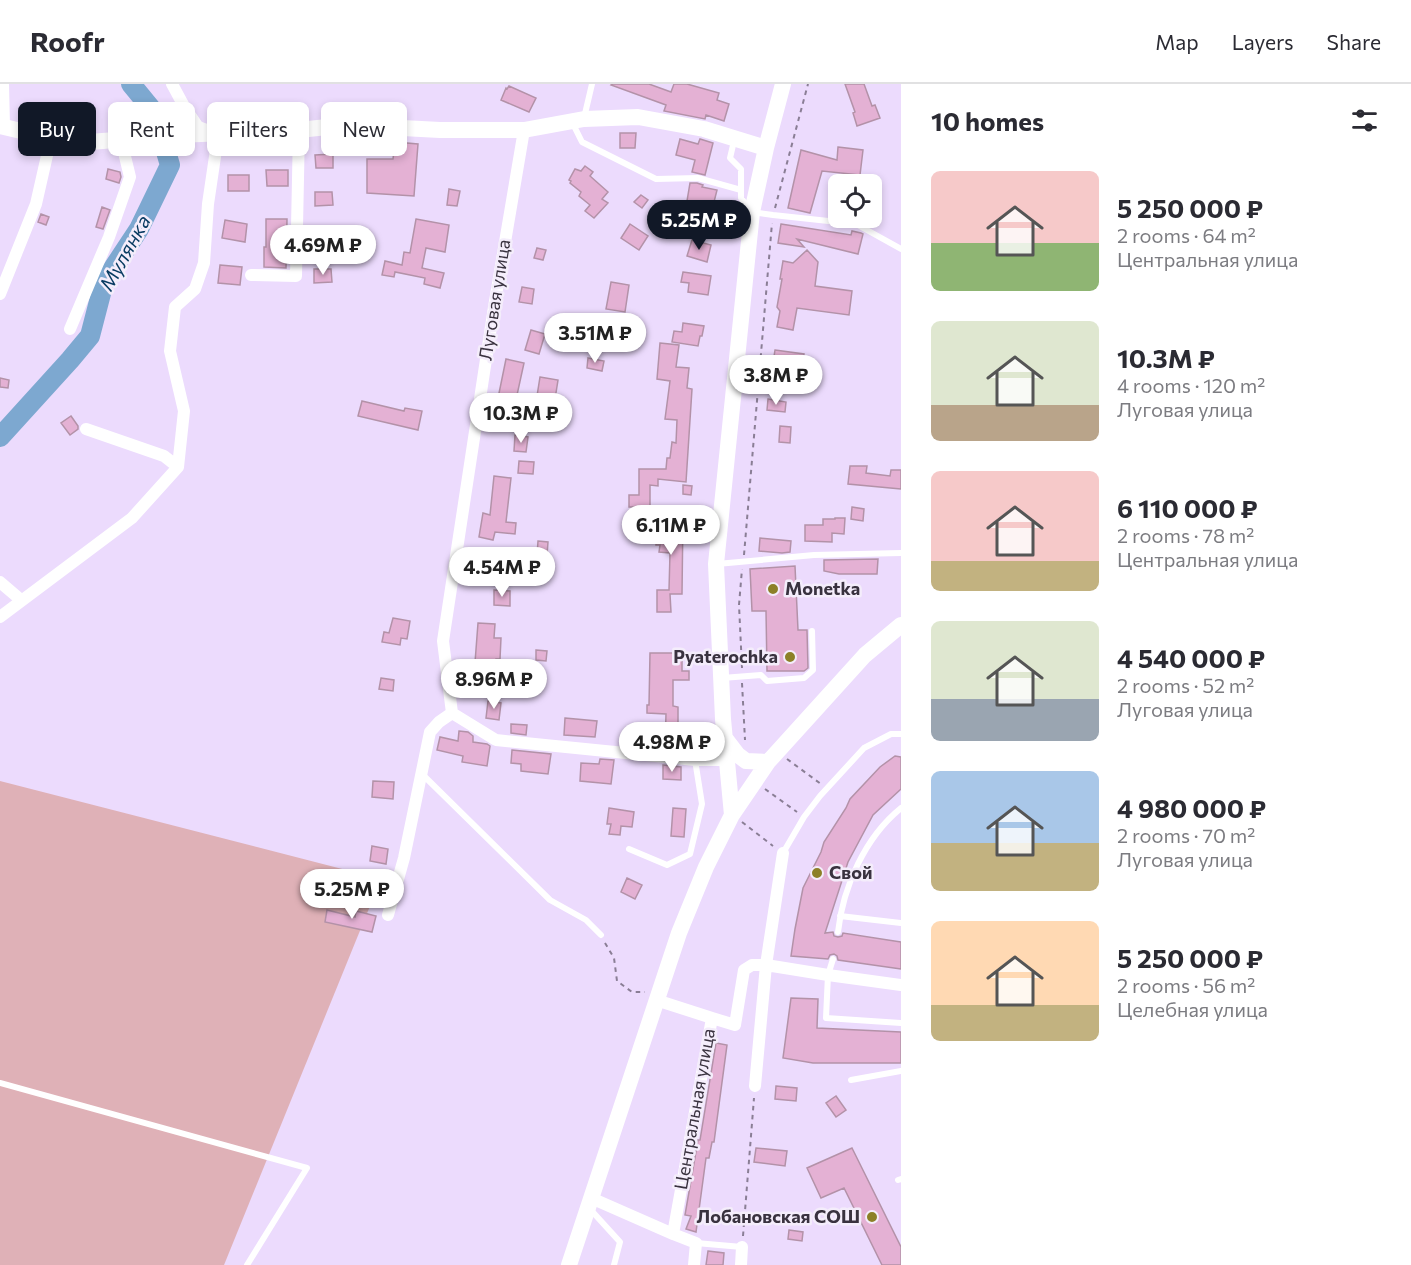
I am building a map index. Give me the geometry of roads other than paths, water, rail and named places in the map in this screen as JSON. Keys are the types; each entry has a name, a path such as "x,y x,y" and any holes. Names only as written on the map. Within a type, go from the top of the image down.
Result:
{"main road":[{"path":"732,815 724,737 716,564 752,212 783,84"},
{"path":"309,129 346,125 440,130 524,130 578,120 638,117 704,129 766,148"},
{"path":"2,126 18,130"},
{"path":"569,1265 679,933 706,867 732,815 772,757 865,654 901,625"},
{"path":"724,737 738,755 746,761 772,757"}],"street":[{"path":"2,126 3,84"},
{"path":"172,84 198,127 207,130"},
{"name":"Луговая улица","path":"452,713 443,641 494,307 524,130"},
{"path":"0,294 36,204 47,156"},
{"path":"70,329 130,177 125,156"},
{"path":"0,617 132,518 178,466 184,411 170,351 175,307 195,289 204,263 208,204 215,156"},
{"path":"251,275 296,276 298,156"},
{"path":"86,429 164,456 178,466"},
{"path":"0,582 21,600"},
{"path":"388,915 404,858 430,732 452,713 496,740 695,760 727,760"},
{"path":"754,1086 766,965 783,853"},
{"name":"Центральная улица","path":"673,1234 712,1018 735,1025 744,970 752,965 766,965"},
{"path":"766,965 901,985"},
{"path":"656,1000 712,1018"},
{"path":"590,1203 696,1243 694,1265"},
{"path":"741,1265 742,1247"}],"lane":[{"path":"592,84 578,120 582,142 656,179 698,178 741,190"},
{"path":"735,138 730,158 741,169 741,198 752,212 856,224 901,249"},
{"path":"716,564 814,555 901,553"},
{"path":"721,678 761,675 767,681 804,678 813,670 812,631"},
{"path":"783,853 804,817 864,748 891,734 901,734"},
{"path":"629,849 667,865 690,854 702,804 695,760"},
{"path":"421,773 550,900 586,920 601,935"},
{"path":"838,932 840,916 851,878 867,846 901,808"},
{"path":"840,916 901,922"},
{"path":"833,959 828,975 826,1018 901,1023"},
{"path":"851,1080 901,1071"},
{"path":"0,1083 307,1168 247,1265"},
{"path":"590,1203 620,1242 614,1265"},
{"path":"696,1243 742,1247"}],"waterway":[{"name":"Мулянка","path":"0,437 90,336 104,282 139,229 170,165 154,112 131,84"}],"place":[{"name":"Monetka","path":"773,589"},
{"name":"Pyaterochka","path":"790,657"},
{"name":"Свой","path":"817,873"},
{"name":"Лобановская СОШ","path":"872,1217"}]}
